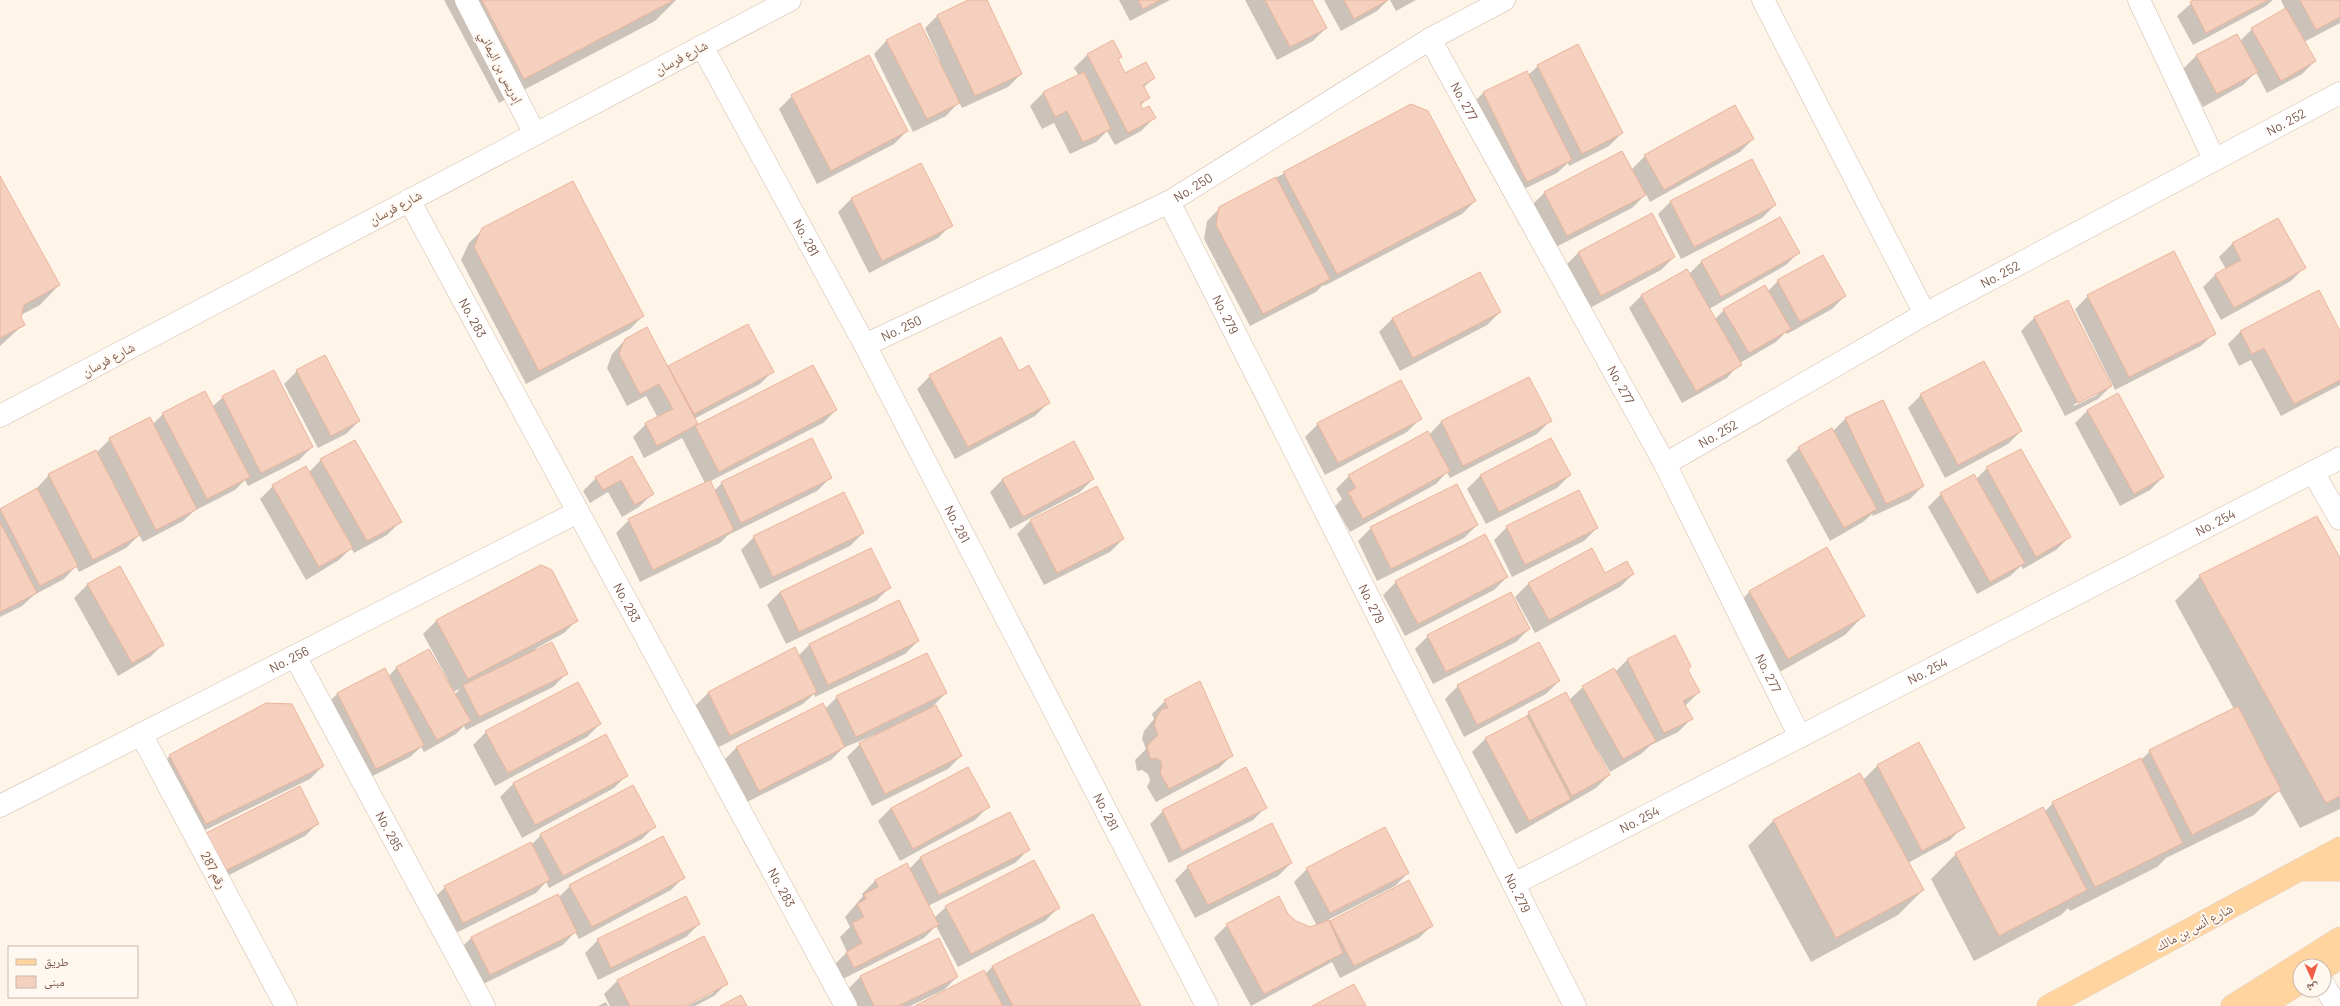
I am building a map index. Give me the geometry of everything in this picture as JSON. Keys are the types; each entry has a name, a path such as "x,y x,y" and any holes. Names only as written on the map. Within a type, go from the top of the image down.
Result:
{"main road":[{"name":"شارع أنس بن مالك","path":"2048,1006 2340,848"},
{"path":"2299,870 2340,870"},
{"path":"2232,1006 2340,938"},
{"path":"2263,1006 2292,988"},
{"path":"2281,1006 2296,998"}],"street":[{"name":"إدريس بن اليماني","path":"466,0 535,134"},
{"name":"شارع فرسان","path":"0,416 702,46 761,7 790,0"},
{"name":"No. 250","path":"865,345 1169,202 1430,40 1504,0"},
{"path":"1763,0 1925,314"},
{"path":"2139,0 2214,159"},
{"name":"No. 277","path":"1430,40 1665,464 1800,737"},
{"name":"No. 281","path":"702,46 865,345 1207,1006"},
{"name":"No. 252","path":"1665,464 1925,314 2340,93"},
{"name":"No. 283","path":"409,200 846,1006"},
{"name":"No. 279","path":"1169,202 1576,1006"},
{"name":"No. 254","path":"1514,884 2340,458"},
{"path":"2313,472 2340,519"},
{"name":"No. 256","path":"0,806 578,512"},
{"name":"No. 285","path":"295,656 484,1006"},
{"name":"رقم 287","path":"142,734 286,1006"}],"building":[{"path":"482,0 674,0 524,79"},
{"path":"968,0 987,0 1022,74 975,96 937,15"},
{"path":"1138,0 1160,0 1143,9"},
{"path":"1265,0 1312,0 1327,28 1290,47"},
{"path":"1344,0 1388,0 1354,19"},
{"path":"2193,0 2268,0 2206,33 2190,2"},
{"path":"2300,0 2340,0 2340,17 2316,30"},
{"path":"2286,8 2316,61 2281,81 2251,28"},
{"path":"920,23 960,103 927,119 886,40"},
{"path":"2237,34 2258,72 2217,94 2196,55"},
{"path":"1113,40 1122,57 1118,59 1125,73 1146,62 1155,78 1143,85 1150,98 1140,103 1143,109 1149,106 1156,118 1128,133 1087,54"},
{"path":"1578,44 1623,133 1582,154 1537,65"},
{"path":"869,55 908,131 831,171 791,95"},
{"path":"1527,71 1572,160 1527,182 1483,92"},
{"path":"1084,72 1111,129 1083,142 1067,111 1055,117 1043,92"},
{"path":"1411,104 1428,111 1476,201 1337,274 1283,172"},
{"path":"1735,105 1754,139 1664,190 1644,155"},
{"path":"1622,151 1646,195 1567,236 1544,192"},
{"path":"1752,159 1776,205 1694,247 1670,201"},
{"path":"921,163 953,226 882,261 851,198"},
{"path":"0,176 60,285 24,305 21,317 25,325 0,338"},
{"path":"1276,177 1330,279 1263,314 1216,225 1219,207"},
{"path":"573,181 644,316 539,371 474,247 482,228"},
{"path":"1652,213 1675,257 1601,296 1578,252"},
{"path":"1780,217 1800,253 1721,297 1701,261"},
{"path":"2278,218 2306,268 2234,308 2215,274 2241,260 2232,243"},
{"path":"2174,251 2216,334 2129,377 2087,295"},
{"path":"1823,255 1846,296 1800,322 1777,280"},
{"path":"1687,269 1742,365 1696,391 1641,295"},
{"path":"1480,272 1501,312 1413,358 1392,318"},
{"path":"1765,285 1791,329 1749,353 1723,309"},
{"path":"2319,290 2340,331 2340,380 2294,404 2264,348 2252,354 2240,331"},
{"path":"2068,300 2112,386 2078,403 2034,317"},
{"path":"748,324 774,372 694,414 668,366"},
{"path":"647,327 698,424 657,446 645,423 673,409 659,384 640,394 619,354 625,339"},
{"path":"1001,337 1019,371 1029,365 1050,403 968,447 929,375"},
{"path":"325,355 360,421 331,436 296,370"},
{"path":"1984,361 2022,431 1958,465 1920,394"},
{"path":"813,365 837,410 719,472 695,426"},
{"path":"274,370 313,447 261,473 222,396"},
{"path":"1529,377 1552,421 1463,466 1441,421"},
{"path":"1401,380 1422,419 1338,463 1317,423"},
{"path":"205,391 250,477 207,499 162,413"},
{"path":"2118,393 2164,477 2134,494 2087,410"},
{"path":"1883,400 1924,486 1886,504 1845,418"},
{"path":"150,417 197,509 156,530 109,438"},
{"path":"1832,428 1877,509 1844,528 1798,447"},
{"path":"1428,431 1450,471 1363,519 1348,492 1356,488 1348,475"},
{"path":"812,438 832,478 741,523 721,482"},
{"path":"1551,438 1571,475 1499,512 1480,475"},
{"path":"355,440 402,522 367,541 320,459"},
{"path":"1074,441 1094,479 1023,517 1002,479"},
{"path":"2021,449 2071,537 2036,557 1986,467"},
{"path":"96,450 140,535 93,560 48,474"},
{"path":"632,456 654,494 635,505 621,480 603,490 595,477"},
{"path":"306,466 353,548 319,567 272,485"},
{"path":"1974,474 2025,563 1990,582 1940,493"},
{"path":"710,480 734,530 653,570 628,519"},
{"path":"1457,484 1478,525 1391,569 1370,527"},
{"path":"1097,486 1124,539 1057,573 1030,520"},
{"path":"37,488 78,566 40,586 0,509"},
{"path":"1579,490 1598,528 1525,565 1506,526"},
{"path":"844,492 864,533 773,577 753,536"},
{"path":"2317,516 2340,558 2340,796 2326,803 2199,575"},
{"path":"0,522 37,593 0,612"},
{"path":"1485,534 1508,577 1418,624 1395,581"},
{"path":"1827,547 1865,616 1788,659 1749,591"},
{"path":"871,548 891,588 799,632 780,592"},
{"path":"1592,548 1605,573 1627,561 1634,574 1549,620 1528,583"},
{"path":"541,565 552,570 578,621 468,679 436,620"},
{"path":"120,566 164,645 132,663 87,584"},
{"path":"1511,592 1530,629 1446,672 1427,635"},
{"path":"899,600 919,641 828,685 809,644"},
{"path":"1675,635 1691,666 1688,670 1700,692 1683,701 1693,719 1664,733 1627,659"},
{"path":"552,642 568,674 479,717 463,685"},
{"path":"1539,642 1560,681 1477,725 1457,685"},
{"path":"795,647 817,692 730,736 708,692"},
{"path":"429,649 471,721 437,740 396,667"},
{"path":"927,653 947,693 856,737 836,696"},
{"path":"385,668 424,745 376,769 337,693"},
{"path":"1614,668 1656,741 1623,759 1582,686"},
{"path":"1200,681 1233,756 1169,789 1160,773 1162,767 1161,761 1156,758 1150,759 1147,746 1158,735 1154,725 1157,716 1162,709 1168,708 1164,700"},
{"path":"578,682 601,724 508,773 485,731"},
{"path":"1566,692 1610,775 1572,796 1528,712"},
{"path":"266,703 292,704 324,766 206,824 169,755"},
{"path":"823,703 845,747 759,791 736,747"},
{"path":"936,705 962,756 885,794 859,743"},
{"path":"2238,706 2281,790 2192,835 2149,750"},
{"path":"1527,716 1571,799 1529,821 1485,738"},
{"path":"606,734 628,776 535,825 513,783"},
{"path":"1919,742 1965,828 1922,851 1877,765"},
{"path":"2141,758 2183,843 2095,887 2052,802"},
{"path":"968,767 990,807 913,849 891,808"},
{"path":"1246,767 1267,808 1182,851 1162,810"},
{"path":"1860,773 1924,890 1836,938 1773,820"},
{"path":"633,785 656,827 563,876 540,834"},
{"path":"300,786 319,824 225,871 206,833"},
{"path":"2043,807 2087,890 1999,936 1955,853"},
{"path":"1010,812 1030,850 939,895 920,857"},
{"path":"1272,823 1292,863 1208,905 1187,866"},
{"path":"1385,827 1409,873 1330,913 1306,868"},
{"path":"663,836 685,878 592,927 569,885"},
{"path":"531,842 550,880 463,923 444,886"},
{"path":"1034,860 1060,908 971,954 945,906"},
{"path":"907,863 939,925 854,968 846,952 862,943 852,923 864,917 857,904 866,899 864,894 878,887 875,880"},
{"path":"1409,880 1433,926 1354,966 1330,921"},
{"path":"558,894 577,932 490,975 471,937"},
{"path":"686,896 700,924 611,968 597,939"},
{"path":"1279,896 1288,914 1296,921 1310,927 1329,920 1343,953 1264,994 1226,924"},
{"path":"1093,914 1141,1006 1013,1006 992,966"},
{"path":"704,936 728,984 685,1006 630,1006 617,980"},
{"path":"939,938 958,977 898,1006 874,1006 860,976"},
{"path":"984,970 1003,1006 915,1006"},
{"path":"1354,984 1366,1006 1312,1006"},
{"path":"741,995 747,1006 720,1006"}]}
